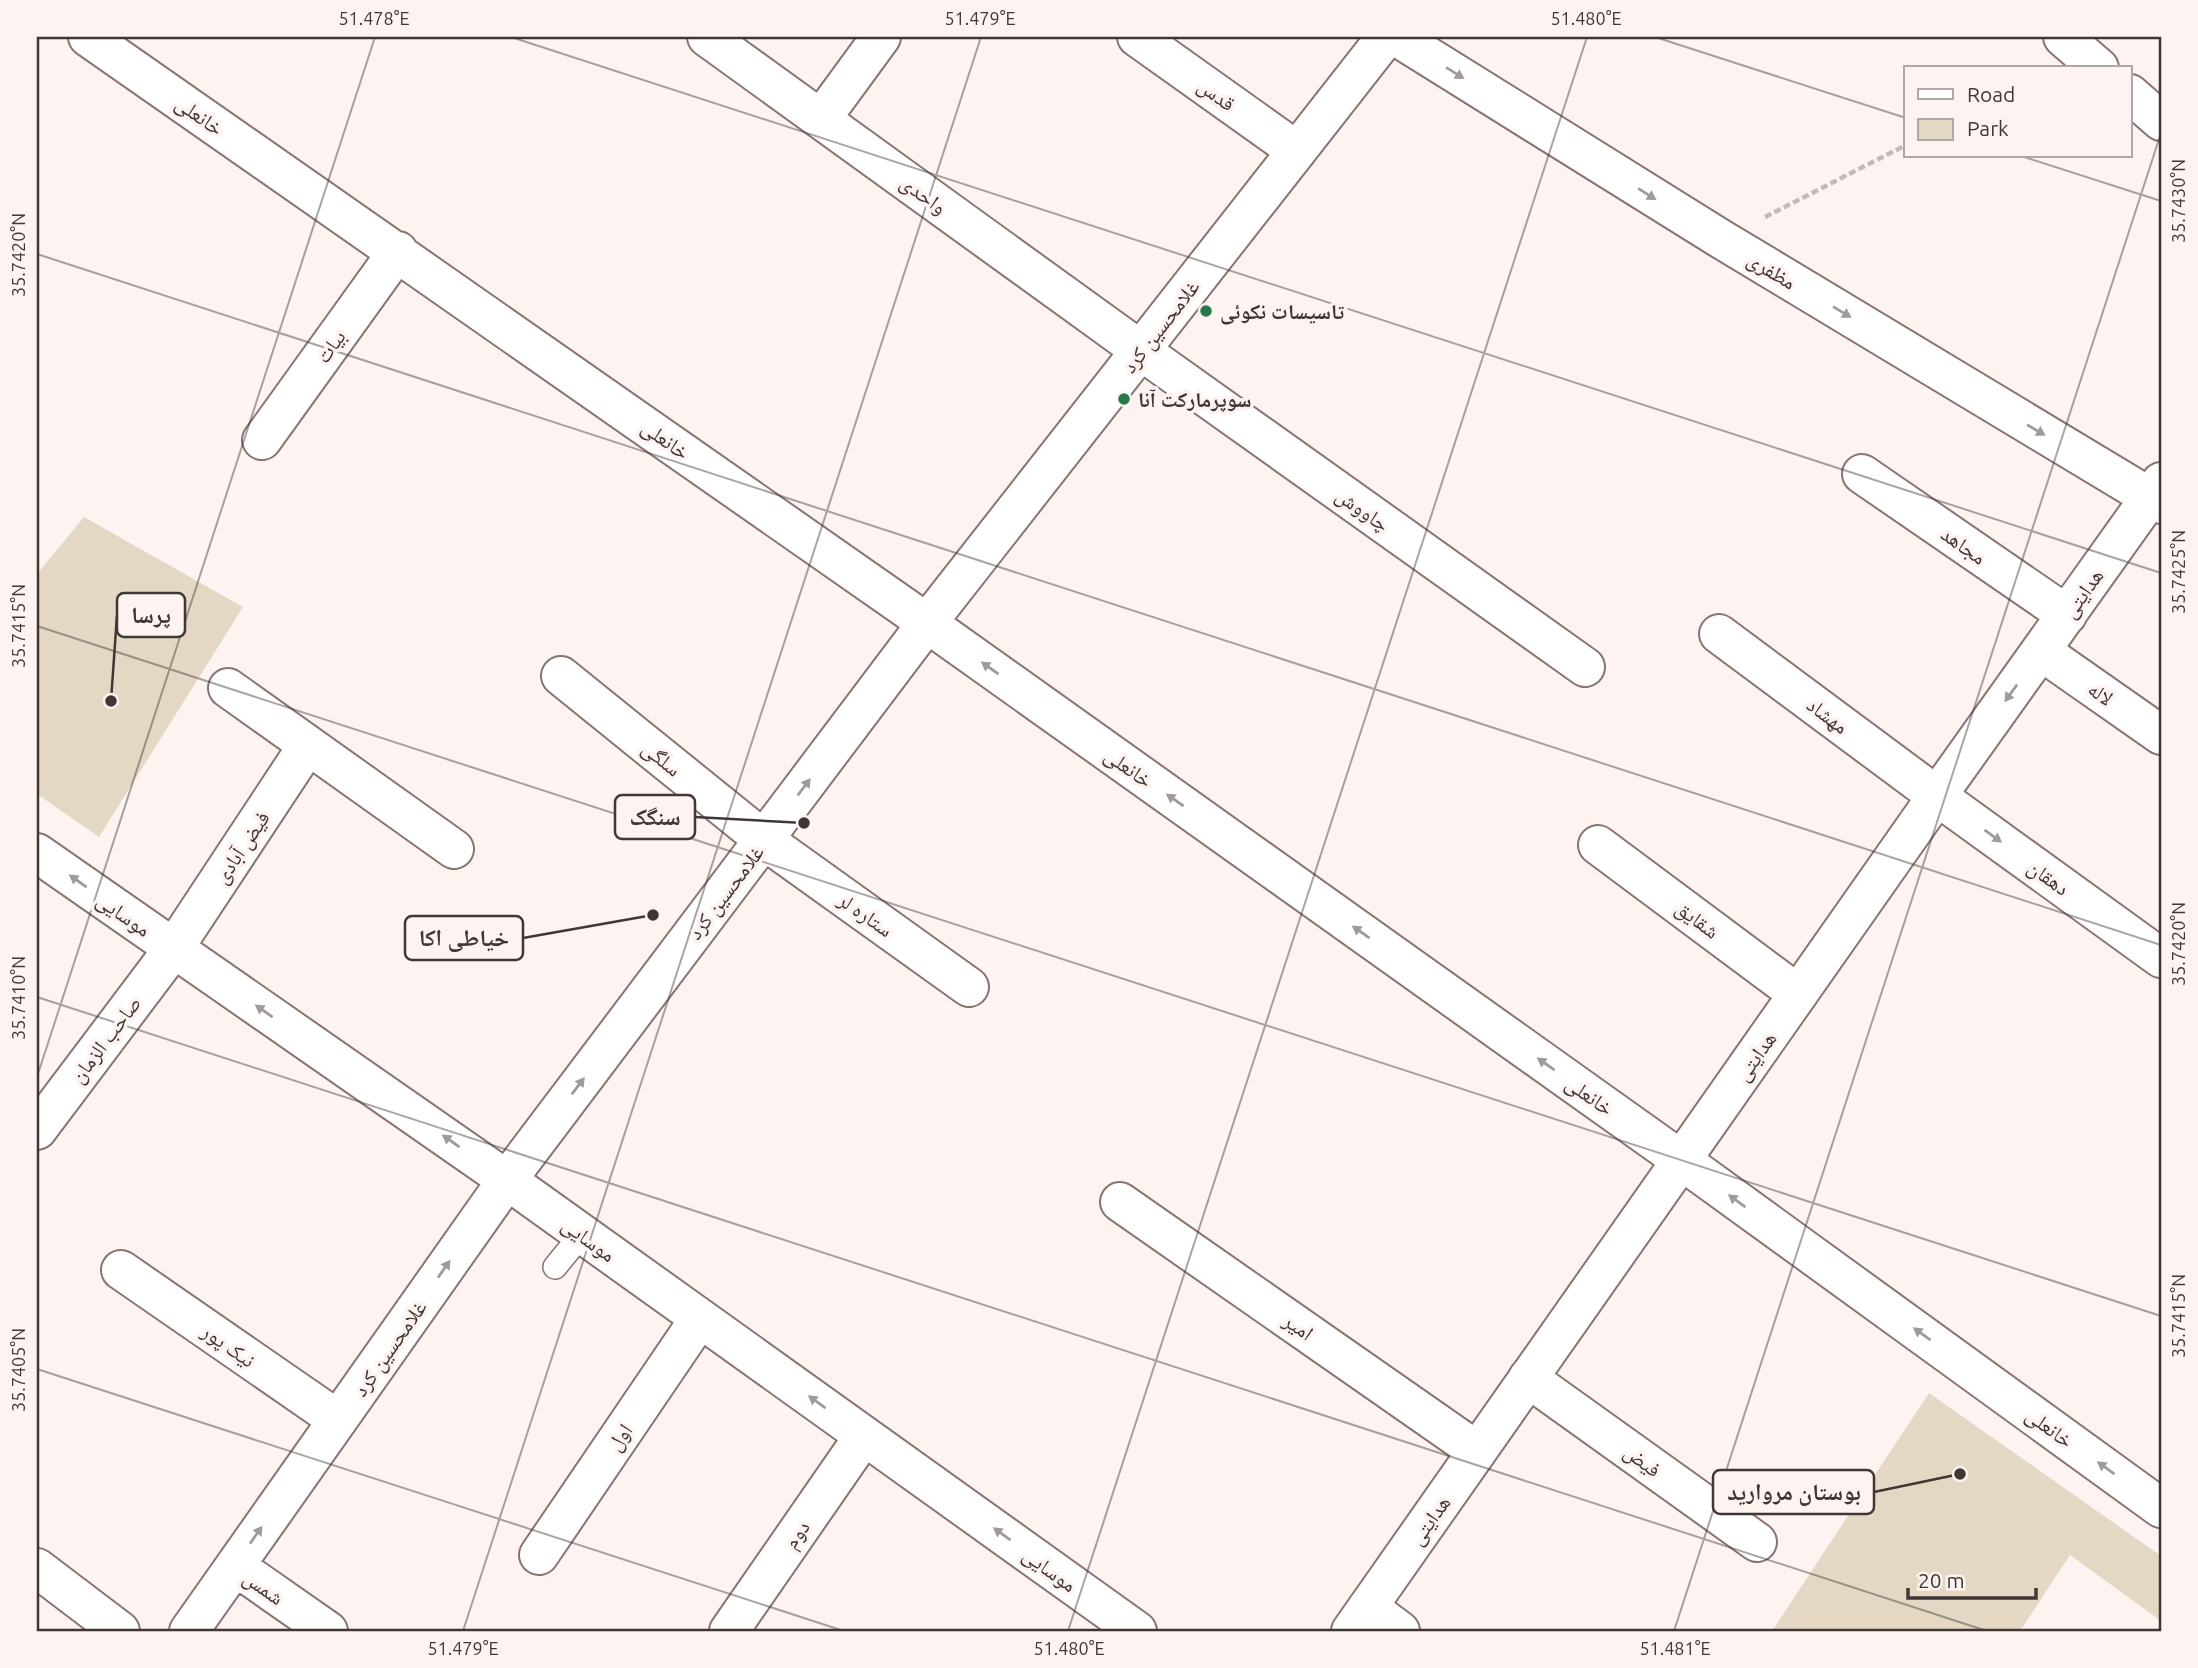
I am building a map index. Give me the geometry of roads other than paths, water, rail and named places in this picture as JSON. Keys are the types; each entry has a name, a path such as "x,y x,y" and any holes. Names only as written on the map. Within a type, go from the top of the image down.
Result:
{"street":[{"name":"خانعلی","path":"88,37 927,623 1681,1160 2161,1508"},
{"name":"واحدی","path":"707,37 1140,351"},
{"path":"821,119 881,37"},
{"name":"قدس","path":"1137,37 1297,151"},
{"name":"غلامحسین کرد","path":"189,1631 507,1180 927,623 1386,37"},
{"name":"مظفری","path":"1397,37 1721,239 2157,495"},
{"path":"2063,37 2097,66"},
{"path":"2132,96 2161,121"},
{"name":"بیات","path":"262,440 398,251"},
{"name":"چاووش","path":"1140,351 1585,667"},
{"name":"مجاهد","path":"1862,474 2067,615"},
{"name":"هدایتی","path":"1359,1619 1937,796 2157,495"},
{"name":"مهشاد","path":"1719,634 1937,796"},
{"name":"لاله","path":"2041,651 2161,735"},
{"name":"سلگی","path":"561,676 764,841"},
{"path":"229,688 454,849"},
{"name":"فیض آبادی","path":"174,948 308,745"},
{"name":"دهقان","path":"1937,796 2161,958"},
{"name":"ستاره لر","path":"764,841 969,987"},
{"name":"شقایق","path":"1598,845 1798,994"},
{"name":"موسایی","path":"37,853 507,1180 1137,1631"},
{"name":"صاحب الزمان","path":"37,1130 174,948"},
{"name":"امیر","path":"1120,1202 1477,1451"},
{"name":"نیک پور","path":"121,1270 338,1420"},
{"name":"اول","path":"539,1555 700,1318"},
{"name":"فیض","path":"1528,1378 1757,1542"},
{"name":"دوم","path":"729,1631 864,1436"},
{"name":"شمس","path":"234,1566 328,1631"},
{"path":"37,1568 120,1631"},
{"path":"1359,1619 1400,1631"}],"lane":[{"path":"555,1267 582,1234"}],"place":[{"name":"تاسیسات نکوئی","path":"1206,311"},
{"name":"سوپرمارکت آنا","path":"1124,399"},
{"name":"پرسا","path":"111,701"},
{"name":"سنگک","path":"804,823"},
{"name":"خیاطی اکا","path":"653,915"},
{"name":"بوستان مروارید","path":"1960,1474"}]}
